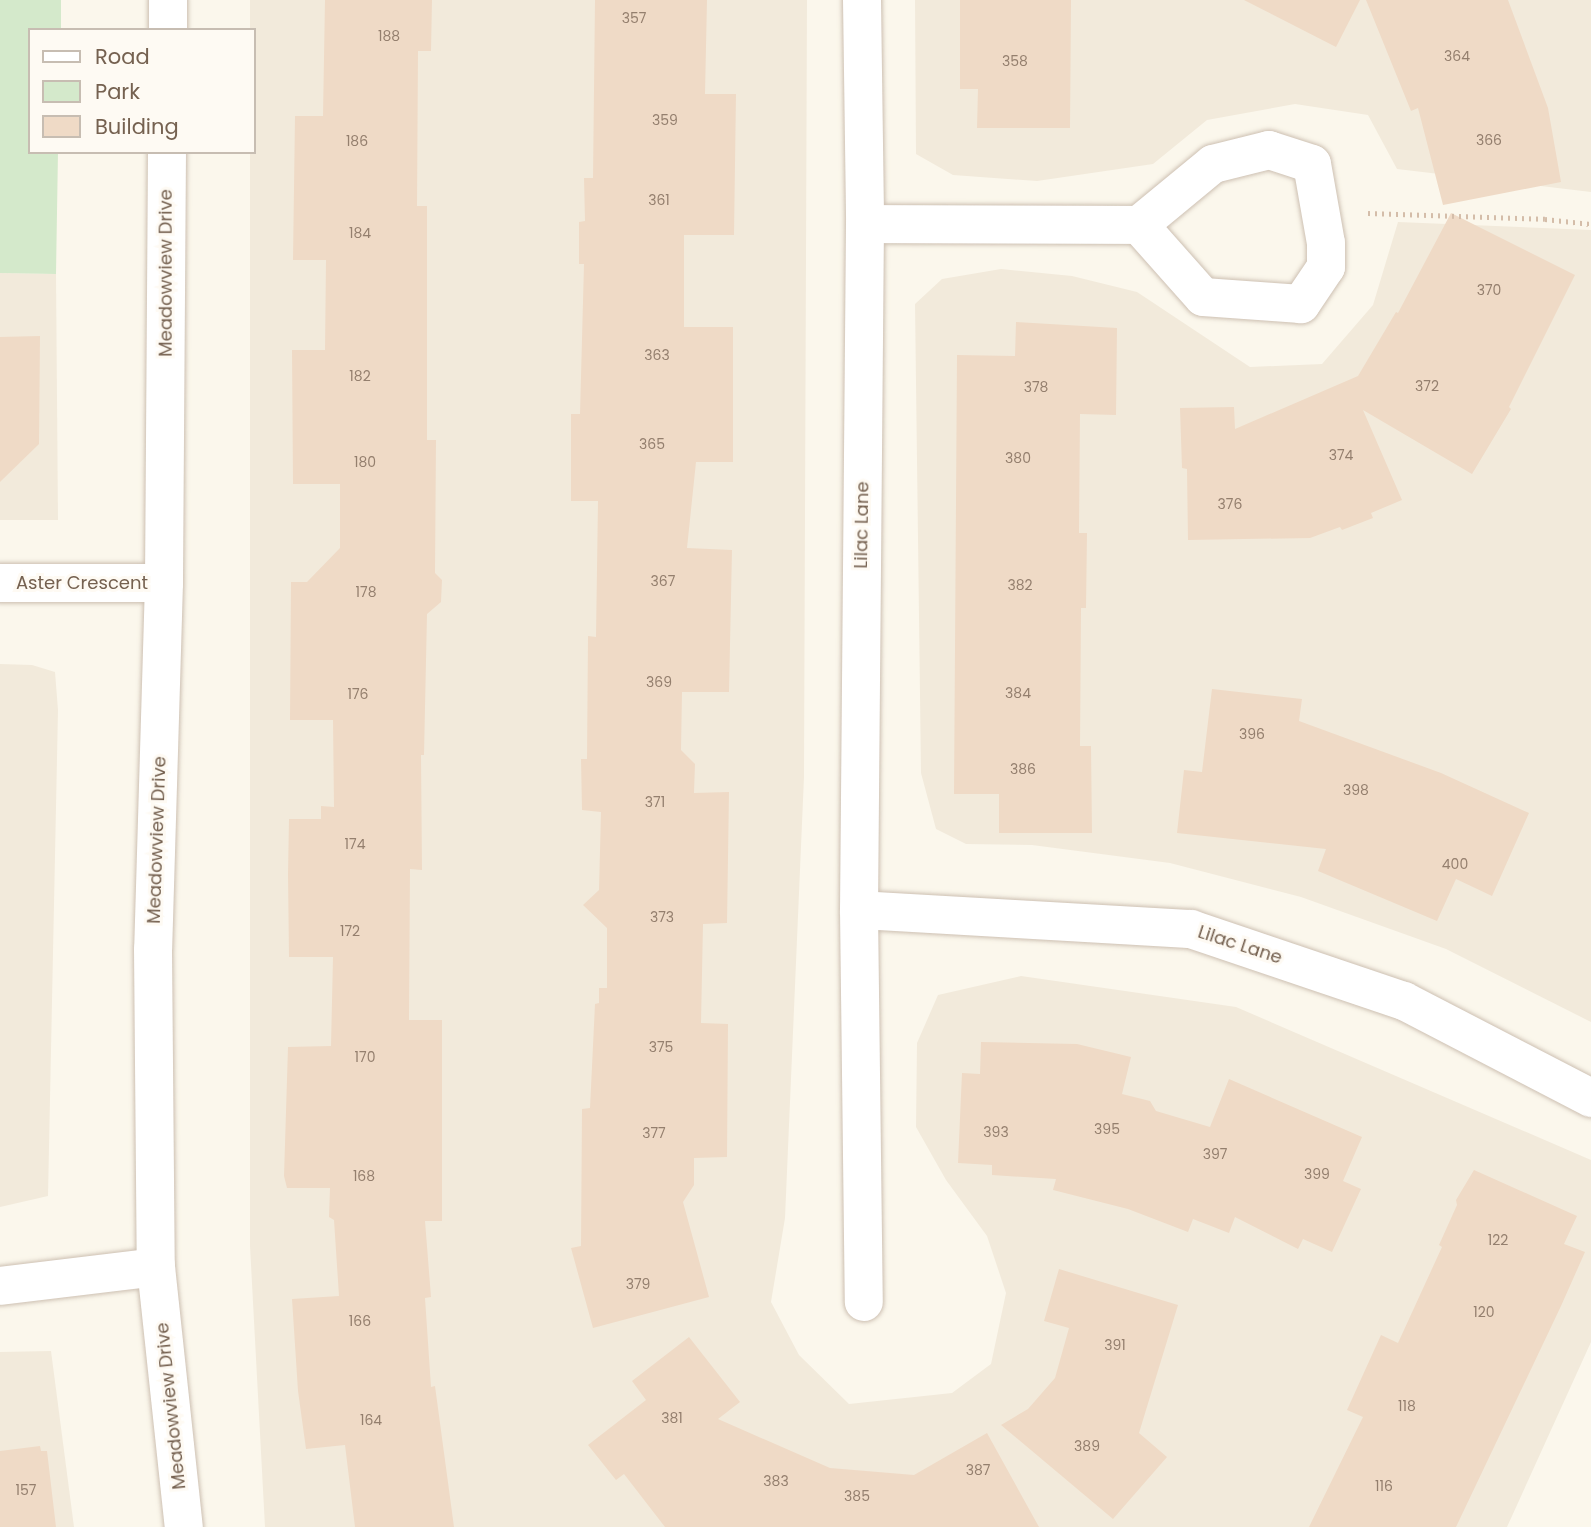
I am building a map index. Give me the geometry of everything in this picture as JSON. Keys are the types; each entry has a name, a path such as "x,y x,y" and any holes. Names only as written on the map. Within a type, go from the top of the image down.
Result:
{"street":[{"path":"168,0 168,28"},
{"name":"Lilac Lane","path":"862,0 865,224 859,909 864,1302"},
{"path":"865,224 1139,225 1213,164 1269,150 1312,164 1326,243 1326,267 1301,304 1203,297 1139,225"},
{"name":"Meadowview Drive","path":"167,154 164,583 153,948 156,1267 184,1527"},
{"name":"Aster Crescent","path":"0,583 164,583"},
{"name":"Lilac Lane","path":"859,909 1191,929 1404,1000 1591,1098"},
{"path":"0,1286 156,1267"}],"path":[{"path":"1368,213 1545,219 1591,224"}],"shaded area":[{"path":"250,0 807,0 804,777 785,1218 771,1302 799,1355 849,1404 952,1393 991,1364 1006,1293 987,1236 946,1180 916,1127 917,1043 938,995 1021,976 1236,1007 1591,1160 1591,1342 1507,1527 265,1527 250,1246 250,154 256,154 256,28 250,28"},
{"path":"915,0 1591,0 1591,192 1397,169 1368,115 1295,104 1207,120 1153,164 1037,181 953,175 916,154"},
{"path":"1398,222 1591,230 1591,1022 1446,949 1301,897 1170,863 1032,845 966,844 936,829 921,773 915,304 942,279 1001,269 1072,276 1137,292 1250,367 1322,364 1373,305"},
{"path":"0,273 56,274 58,520 0,520"},
{"path":"0,664 32,665 55,672 58,710 48,1196 0,1207"},
{"path":"51,1351 74,1527 0,1527 0,1352"}],"green space":[{"path":"0,0 61,0 61,28 28,28 28,154 58,154 56,274 0,273"}],"building":[{"path":"325,0 432,0 431,51 418,51 417,206 427,206 427,440 436,440 435,573 442,580 441,602 427,614 424,755 421,755 422,870 410,869 409,1020 442,1020 442,1221 425,1221 431,1297 425,1298 431,1387 435,1386 454,1527 355,1527 345,1445 306,1449 298,1391 292,1299 339,1296 334,1220 329,1217 330,1188 287,1188 284,1176 288,1047 331,1046 333,957 289,957 288,874 289,819 321,819 321,806 334,807 333,720 290,720 291,582 307,582 340,548 340,484 293,484 292,350 325,350 326,260 293,260 295,116 323,116"},
{"path":"595,0 707,0 705,94 736,94 734,235 684,235 684,327 733,327 733,462 696,462 687,548 732,550 729,692 682,692 681,750 695,764 694,793 729,792 727,923 703,924 701,1023 728,1024 727,1157 694,1158 694,1185 683,1202 709,1297 593,1328 571,1248 581,1246 582,1109 590,1108 595,1004 599,1003 599,988 607,988 607,928 583,905 599,890 601,812 582,810 581,759 587,759 588,636 596,637 598,501 571,501 571,414 580,414 584,264 579,264 579,222 585,221 584,178 593,178"},
{"path":"960,0 1071,0 1070,128 977,128 978,89 960,89"},
{"path":"1244,0 1360,0 1336,47"},
{"path":"1366,0 1508,0 1548,108 1561,182 1443,205 1418,108 1411,111"},
{"path":"1451,213 1575,275 1509,407 1511,409 1472,474 1363,410 1402,500 1371,513 1373,518 1310,538 1188,540 1187,469 1182,468 1180,408 1234,407 1235,429 1358,376 1396,312 1398,313"},
{"path":"1016,322 1117,328 1116,415 1080,414 1079,533 1087,533 1086,608 1081,608 1080,746 1091,746 1092,833 999,833 999,794 954,794 957,355 1015,356"},
{"path":"40,336 39,444 0,482 0,337"},
{"path":"1212,689 1302,699 1299,721 1441,773 1529,813 1492,896 1456,879 1437,921 1318,871 1326,849 1177,833 1184,770 1202,772"},
{"path":"981,1042 1077,1044 1131,1057 1122,1094 1150,1101 1156,1111 1210,1127 1229,1079 1362,1137 1343,1181 1361,1189 1332,1252 1303,1239 1298,1249 1235,1217 1229,1233 1193,1219 1188,1232 1128,1209 1053,1190 1056,1179 992,1175 992,1165 958,1163 962,1073 980,1074"},
{"path":"1474,1170 1577,1216 1564,1244 1585,1252 1561,1306 1456,1527 1309,1527 1363,1417 1347,1410 1381,1335 1398,1343 1442,1247 1439,1245 1457,1205 1456,1200"},
{"path":"1059,1269 1178,1305 1139,1433 1167,1457 1113,1519 1001,1425 1028,1409 1055,1378 1069,1328 1044,1321"},
{"path":"689,1337 740,1402 718,1419 830,1468 914,1475 987,1433 1039,1527 665,1527 624,1474 616,1480 588,1445 646,1400 632,1381"},
{"path":"40,1446 41,1451 47,1451 56,1527 0,1527 0,1451"}]}
